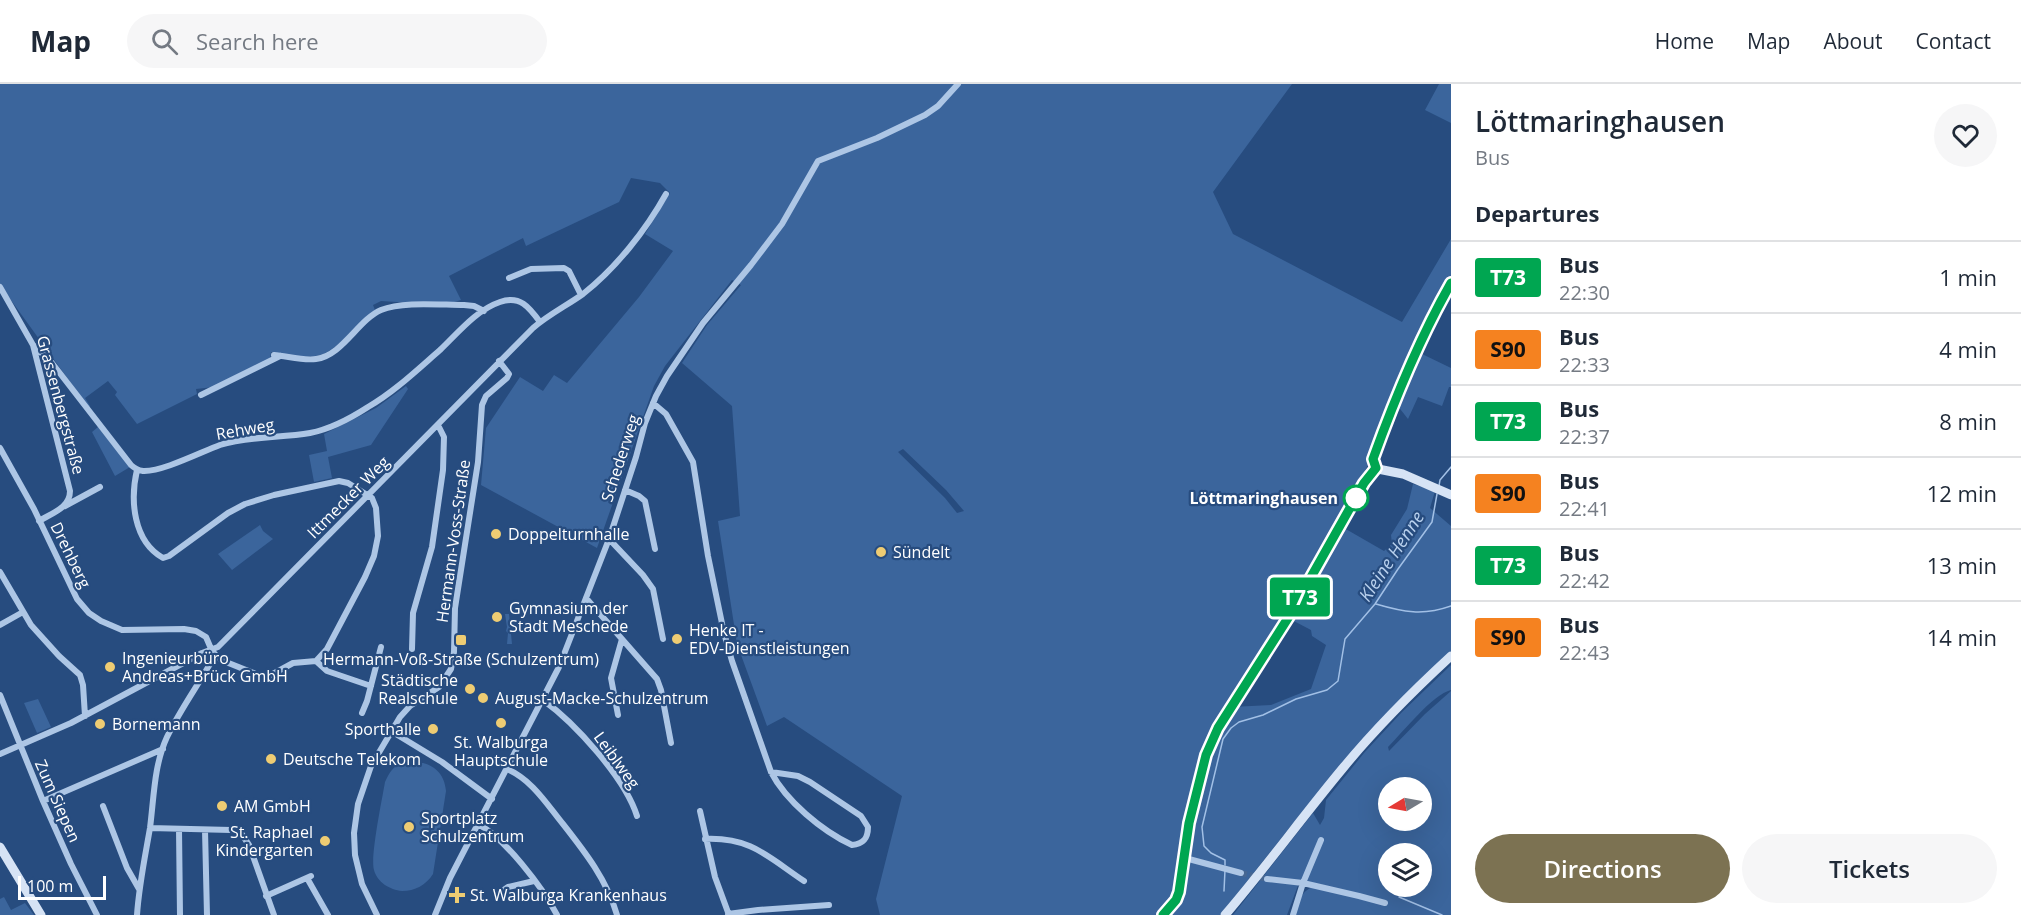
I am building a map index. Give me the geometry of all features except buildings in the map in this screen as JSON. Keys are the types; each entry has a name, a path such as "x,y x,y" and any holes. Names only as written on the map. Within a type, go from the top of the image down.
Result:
{"main road":[{"path":"1451,283 1426,330 1393,404 1373,459 1376,468 1410,477 1451,495"},
{"path":"1225,915 1350,760 1399,705 1451,656"},
{"path":"0,847 41,915"}],"street":[{"name":"Schederweg","path":"435,915 450,878 559,667 609,538 645,423 685,347 752,266 782,224 800,196 815,165 824,158 865,143 925,115 938,106 958,84"},
{"name":"Ittmecker Weg","path":"0,754 85,716 202,653 218,647 540,322 581,295 612,267 638,235 666,194"},
{"path":"509,278 531,268 564,268 569,271 581,295"},
{"name":"Grassenbergstraße","path":"0,287 33,345 70,491 69,501 65,506"},
{"name":"Rehweg","path":"137,470 147,471 157,468 223,444 310,433 339,423 391,392 484,311 500,302 514,300 528,306 540,322"},
{"path":"201,395 278,355 313,360 324,357 370,317 392,307 464,305 474,306 484,311"},
{"path":"33,345 52,363 120,452 137,470 135,480 137,527 146,542 163,558 228,513 256,500 335,481 348,483 369,495 375,505 377,519 378,536 374,556 333,640 316,661 327,671 371,686"},
{"name":"Hermann-Voss-Straße","path":"377,915 366,894 355,855 356,812 364,783 391,731 407,708 437,689 450,673 453,658 455,608 478,462 482,405 486,396 507,378 508,371 500,361"},
{"path":"653,404 666,414 693,462 708,556 724,633 771,772 795,804 827,829 852,845 866,839 868,826 861,816 803,778 792,774 771,772"},
{"path":"412,649 413,613 432,547 443,470 444,437 438,425"},
{"name":"Drehberg","path":"0,448 77,599 89,613 122,630 192,629 206,637 212,651 223,661 261,676 274,674 293,663 316,661"},
{"path":"1163,915 1176,900 1185,858 1189,823 1203,766 1218,728 1288,618 1364,483 1376,468"},
{"path":"39,521 100,487"},
{"path":"625,490 645,501 655,549"},
{"path":"609,538 650,584 662,623 663,639"},
{"path":"0,572 23,612 43,640 80,675 85,716"},
{"path":"586,598 658,682 670,743"},
{"path":"0,625 23,612"},
{"path":"618,716 611,678 622,639"},
{"path":"362,713 381,647"},
{"path":"137,915 139,889 150,828 153,790 163,749 168,735 210,664 212,651"},
{"name":"Zum Siepen","path":"0,695 43,801 97,915"},
{"name":"Leiblweg","path":"543,700 567,718 614,774 637,816"},
{"path":"391,731 435,758 492,799"},
{"path":"43,801 163,749"},
{"path":"507,769 523,777 534,787 576,841 606,886 617,915"},
{"path":"103,806 127,867 139,889"},
{"path":"700,811 716,881 729,914 829,905"},
{"path":"478,824 500,840 534,881 557,915"},
{"path":"150,828 231,830 243,835 249,844 274,915"},
{"path":"179,829 180,915"},
{"path":"205,830 207,915"},
{"path":"705,839 727,839 748,844 804,881"},
{"path":"1293,915 1303,883 1321,840"},
{"path":"1185,858 1241,873"},
{"path":"266,897 309,877 328,915"},
{"path":"1268,879 1303,883 1385,903"},
{"path":"498,894 508,887 534,881"}],"shaded area":[{"path":"0,84 1292,84 1213,192 1233,234 1402,322 1451,239 1451,277 1414,349 1368,465 1268,649 1232,707 1271,705 1311,689 1326,645 1312,636 1311,630 1288,618 1344,528 1384,551 1392,544 1391,535 1407,509 1413,484 1435,491 1430,508 1451,526 1451,651 1433,667 1310,802 1220,915 880,915 876,899 902,796 784,717 767,726 737,644 718,521 740,516 732,406 682,363 707,325 741,285 732,280 665,366 654,386 597,548 481,485 486,428 520,377 543,391 554,375 567,383 639,297 673,251 645,234 670,193 660,183 631,178 619,202 526,246 523,238 449,276 461,300 444,305 381,301 373,305 375,310 331,350 315,356 293,356 271,352 270,359 214,387 196,389 197,394 137,424 115,395 117,392 108,381 85,398 89,408 0,285","holes":["903,449 946,490 964,511 957,513 945,498 898,452"]},
{"path":"1439,84 1451,84 1451,123 1425,110"},
{"path":"1420,353 1451,368 1451,387 1449,387 1442,406 1418,397 1408,419 1397,405"},
{"path":"406,386 408,389 371,445 328,457 332,478 314,482 309,455 327,451 324,434 376,408"},
{"path":"98,427 130,467 115,476 92,432"},
{"path":"260,525 263,531 273,539 232,570 218,554"},
{"path":"505,614 509,614 512,644 507,644"},
{"path":"1451,665 1451,690 1436,698 1418,714 1388,747 1389,751 1451,691 1451,915 1294,915 1305,892 1313,887 1361,894 1300,880 1287,915 1233,915 1313,813 1320,825 1324,818 1326,800 1364,753 1402,712"},
{"path":"38,699 51,727 37,733 24,703"},
{"name":"Sportplatz Schulzentrum","path":"406,761 421,762 433,767 442,777 446,791 433,874 420,887 402,891 381,882 373,863 385,782 398,764"},
{"path":"4,897 11,910 25,903 34,915 0,915 0,899"}],"waterway":[{"name":"Kleine Henne","path":"1439,486 1440,480 1451,467"},
{"name":"Kleine Henne","path":"1225,865 1225,860 1211,853 1204,846 1202,827 1223,739 1239,722 1263,715 1296,699 1327,690 1338,681 1345,639 1375,604 1432,522 1437,494"},
{"path":"1376,604 1413,612 1431,611 1451,606"},
{"name":"Kleine Henne","path":"1224,891 1225,870"},
{"path":"1399,897 1442,915"}],"tunnel":[{"path":"1241,873 1267,879"}],"bus line":[{"name":"T73","path":"1163,915 1176,900 1179,892 1189,823 1211,743 1323,558 1364,483 1372,470 1376,468 1373,459 1393,404 1426,330 1451,283"}],"place":[{"name":"Löttmaringhausen","path":"1356,498"},
{"name":"Doppelturnhalle","path":"496,534"},
{"name":"Sündelt","path":"881,552"},
{"name":"Gymnasium der Stadt Meschede","path":"497,617"},
{"name":"Henke IT - EDV-Dienstleistungen","path":"677,639"},
{"name":"Hermann-Voß-Straße (Schulzentrum)","path":"461,640"},
{"name":"Ingenieurbüro Andreas+Brück GmbH","path":"110,667"},
{"name":"Städtische Realschule","path":"470,689"},
{"name":"August-Macke-Schulzentrum","path":"483,698"},
{"name":"St. Walburga Hauptschule","path":"501,723"},
{"name":"Bornemann","path":"100,724"},
{"name":"Sporthalle","path":"433,729"},
{"name":"Deutsche Telekom","path":"271,759"},
{"name":"AM GmbH","path":"222,806"},
{"name":"Sportplatz Schulzentrum","path":"409,827"},
{"name":"St. Raphael Kindergarten","path":"325,841"},
{"name":"St. Walburga Krankenhaus","path":"457,895"}]}
